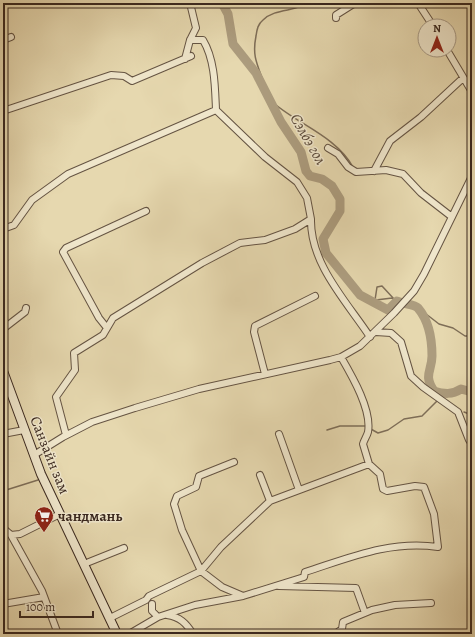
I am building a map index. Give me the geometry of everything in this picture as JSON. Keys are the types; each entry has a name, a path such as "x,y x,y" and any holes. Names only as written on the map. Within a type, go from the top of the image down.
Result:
{"main road":[{"name":"Санзайн зам","path":"3,371 43,478 117,634"}],"street":[{"path":"3,111 111,75 124,76 132,81 188,58 190,40 196,28 190,3"},
{"path":"336,18 336,15 355,3"},
{"path":"418,3 428,18"},
{"path":"3,40 11,37"},
{"path":"190,40 204,40 210,50 215,86 216,110 265,157 297,182 307,198 314,244 320,259 332,282 373,335"},
{"path":"452,58 472,92"},
{"path":"374,171 390,141 420,117 463,78"},
{"path":"3,229 14,225 32,200 68,174 216,110"},
{"path":"328,148 338,154 348,167 356,172 396,171 403,174 421,193 452,217"},
{"path":"34,455 66,435 92,422 192,391 341,357 360,346 398,310 414,291 424,274 472,176"},
{"path":"107,328 99,318 63,252 66,248 146,211"},
{"path":"66,435 56,397 75,370 74,353 103,335 113,318 202,263 240,244 265,240 295,229 311,219"},
{"path":"265,374 254,332 255,326 315,296"},
{"path":"3,329 25,312 26,308"},
{"path":"373,335 391,333 400,342 411,376 422,387 458,412 470,440"},
{"path":"129,634 161,616 195,605 243,596 304,577 305,572 370,550 398,546 438,547 434,514 424,487 415,486 387,491 383,489 380,474 370,464 363,444 368,432 366,411 357,385 341,357"},
{"path":"3,434 24,430"},
{"path":"279,434 299,490"},
{"path":"234,462 199,476 196,487 177,496 174,504 182,530 201,571 222,587 243,596"},
{"path":"110,618 146,600 149,596 201,571 221,546 270,502 370,464"},
{"path":"260,474 270,502"},
{"path":"11,535 20,534 60,514"},
{"path":"3,528 11,535 44,597 58,634"},
{"path":"84,564 124,548"},
{"path":"275,586 356,588 365,613"},
{"path":"3,604 44,597"},
{"path":"335,634 342,629 343,622 365,613 395,605 431,603"},
{"path":"152,604 152,611 161,616 176,616 186,622 193,634"}],"waterway":[{"name":"Сэлбэ гол","path":"222,3 228,14 233,44 256,73 281,122 301,152 306,171 310,176 322,179 332,186 340,199 340,211 323,239 326,253 360,295 388,310 397,301 414,306 422,313 427,324 431,343 432,361 429,381 434,391 448,393 461,389 472,392"},
{"name":"Сэлбэ гол","path":"308,3 297,8 268,16 261,22 257,29 255,43 256,60 270,100 336,146 353,167"},
{"path":"375,300 377,287 382,286 394,299"},
{"path":"368,301 392,298 397,301"},
{"path":"417,307 439,324 453,328 465,336 472,336"},
{"name":"Сэлбэ гол","path":"441,397 445,394"},
{"path":"369,428 378,433 388,430 404,419 422,416 437,401"},
{"path":"464,412 472,415"},
{"path":"327,430 340,426 366,426"},
{"path":"3,491 38,480"}],"place":[{"name":"чандмань","path":"44,533"}]}
